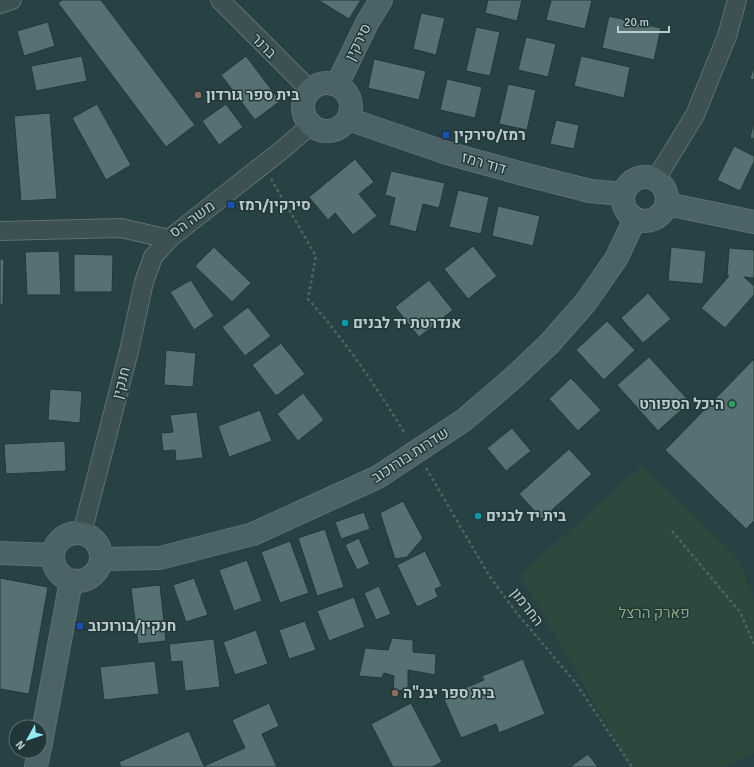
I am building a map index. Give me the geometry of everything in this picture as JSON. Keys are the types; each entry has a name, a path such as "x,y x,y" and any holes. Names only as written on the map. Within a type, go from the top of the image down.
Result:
{"street":[{"path":"0,4 12,0"},
{"name":"ברנר","path":"220,0 310,90"},
{"name":"סירקין","path":"337,85 367,23 381,0"},
{"path":"656,179 695,115 727,36 737,0"},
{"path":"327,83 337,85 348,96 351,111 348,118 340,128 322,131 311,125 303,112 303,104 310,90 318,85 327,83"},
{"name":"דוד רמז","path":"348,118 447,153 590,191 623,194"},
{"name":"משה הס","path":"0,231 121,228 169,239 311,125"},
{"path":"642,176 656,179 666,190 667,204 660,215 654,219 641,221 635,219 626,211 622,200 623,194 630,182 636,178 642,176"},
{"path":"667,204 754,222"},
{"name":"שדרות בורוכוב","path":"101,559 160,558 253,534 378,477 464,420 550,344 586,302 616,259 635,219"},
{"name":"חנקין","path":"82,533 129,351 144,282 153,257 169,239"},
{"path":"74,533 82,533 94,540 98,546 101,559 99,567 91,577 79,581 71,581 58,571 54,564 53,555 55,547 63,538 74,533"},
{"path":"0,553 53,555"},
{"path":"45,719 71,581"}],"path":[{"name":"החרמון","path":"263,165 316,256 308,299 335,329 370,377 417,452 490,577 516,612 574,682 632,767"},
{"path":"672,531 740,612 754,644"}],"green space":[{"name":"פארק הרצל","path":"642,466 738,558 754,600 754,753 725,767 631,767 520,575"}],"building":[{"path":"62,0 101,0 195,125 166,147 58,3"},
{"path":"318,0 361,0 349,19"},
{"path":"488,0 522,0 517,21 485,13"},
{"path":"551,0 592,0 585,29 546,20"},
{"path":"421,13 445,18 436,55 413,49"},
{"path":"609,16 661,28 654,60 602,48"},
{"path":"48,22 55,46 24,56 17,31"},
{"path":"476,27 500,32 490,76 466,71"},
{"path":"526,37 556,44 548,77 518,70"},
{"path":"82,56 87,81 36,91 31,66"},
{"path":"246,56 280,101 255,120 221,75"},
{"path":"581,56 630,67 624,98 574,86"},
{"path":"374,59 426,71 419,100 368,88"},
{"path":"754,65 754,80 750,79"},
{"path":"447,79 482,87 475,118 440,110"},
{"path":"508,84 536,90 527,130 499,124"},
{"path":"97,104 131,165 106,180 72,118"},
{"path":"226,104 243,127 219,145 202,121"},
{"path":"50,113 57,199 21,201 14,116"},
{"path":"556,120 579,125 574,149 550,144"},
{"path":"754,121 754,139 750,138"},
{"path":"734,146 754,156 754,162 740,191 717,180"},
{"path":"355,159 374,182 359,194 377,216 353,235 335,213 328,220 309,197"},
{"path":"391,171 445,183 439,208 423,204 416,232 389,225 395,198 385,195"},
{"path":"458,190 489,197 481,234 449,227"},
{"path":"498,206 540,216 533,246 492,236"},
{"path":"473,246 497,276 468,299 444,269"},
{"path":"214,247 251,283 232,302 195,266"},
{"path":"671,247 706,251 703,284 668,281"},
{"path":"729,248 754,250 754,278 744,277 754,286 754,295 725,328 701,308 729,276 727,276"},
{"path":"59,251 61,295 27,295 25,252"},
{"path":"74,254 113,255 112,292 74,292"},
{"path":"0,259 4,259 3,305 0,305"},
{"path":"191,280 214,316 194,330 170,292"},
{"path":"429,280 453,310 419,337 395,307"},
{"path":"648,293 671,319 643,343 621,318"},
{"path":"248,307 271,336 245,356 222,327"},
{"path":"607,321 635,350 604,380 576,350"},
{"path":"281,343 305,374 276,396 252,365"},
{"path":"166,350 196,353 193,387 164,385"},
{"path":"649,357 690,402 658,431 617,385"},
{"name":"היכל הספורט","path":"754,359 754,521 746,529 665,450"},
{"path":"571,378 601,410 578,431 549,399"},
{"path":"50,389 82,391 80,423 48,420"},
{"path":"303,393 324,420 298,441 277,414"},
{"path":"260,410 272,441 229,457 218,426"},
{"path":"197,412 203,458 176,461 175,450 163,451 161,433 173,432 170,415"},
{"path":"512,428 531,451 506,471 487,448"},
{"path":"65,441 66,471 6,474 4,444"},
{"path":"569,449 592,474 542,519 519,494"},
{"path":"403,501 423,538 407,557 395,559 380,513"},
{"path":"364,512 370,529 341,539 335,522"},
{"path":"325,529 344,587 317,596 298,538"},
{"path":"359,538 370,564 357,570 345,545"},
{"path":"290,541 309,593 280,603 261,552"},
{"path":"425,551 442,586 435,589 438,597 417,607 397,565"},
{"path":"247,560 262,601 234,611 219,570"},
{"path":"0,578 48,587 29,694 0,689"},
{"path":"194,578 208,615 186,622 173,585"},
{"path":"160,585 166,641 138,644 131,588"},
{"path":"379,586 391,614 376,620 364,593"},
{"path":"354,597 365,627 329,641 317,611"},
{"path":"305,621 316,650 289,659 279,630"},
{"path":"256,630 268,664 235,675 223,642"},
{"path":"392,638 413,640 413,652 436,654 435,675 408,670 408,690 393,691 394,676 384,673 382,678 359,676 365,648 388,650"},
{"path":"214,639 220,687 185,691 182,661 171,662 169,644"},
{"path":"523,659 545,714 499,733 496,724 461,738 443,697 484,680 482,676"},
{"path":"155,661 159,694 104,700 100,667"},
{"path":"269,703 279,726 262,734 277,767 121,767 119,762 189,731 204,766 245,748 232,720"},
{"path":"411,703 442,762 432,767 393,767 371,724"},
{"path":"588,754 598,767 570,767"}],"place":[{"name":"בית ספר גורדון","path":"198,95"},
{"name":"רמז/סירקין","path":"446,135"},
{"name":"סירקין/רמז","path":"231,205"},
{"name":"אנדרטת יד לבנים","path":"345,323"},
{"name":"היכל הספורט","path":"732,404"},
{"name":"בית יד לבנים","path":"478,516"},
{"name":"חנקין/בורוכוב","path":"80,626"},
{"name":"בית ספר יבנ\"ה","path":"395,693"}]}
